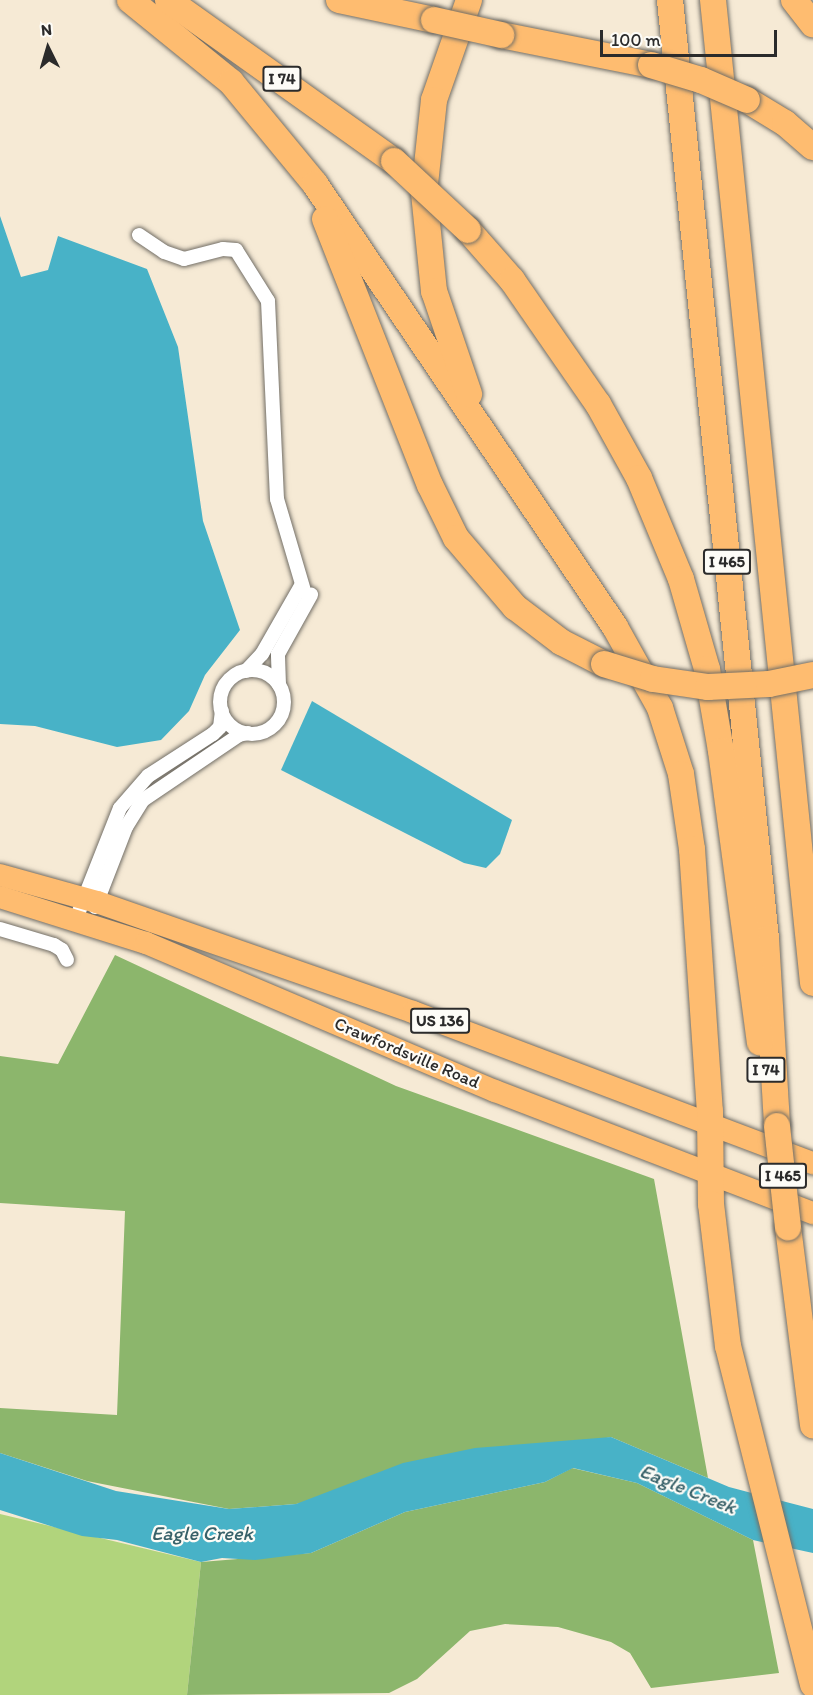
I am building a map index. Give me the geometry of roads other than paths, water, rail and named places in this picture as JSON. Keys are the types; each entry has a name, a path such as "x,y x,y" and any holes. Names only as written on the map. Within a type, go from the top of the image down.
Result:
{"highway":[{"path":"130,0 215,66 273,130 315,184 511,471 641,668 673,747 692,849 710,1124 713,1222 728,1346 750,1444 813,1685"},
{"name":"I 74","path":"168,0 394,161 468,230 512,280 598,404 639,478 681,579 709,681 754,1015 777,1126"},
{"path":"339,0 651,65 701,80 747,100 785,123 813,147"},
{"path":"469,0 443,69 427,136 426,239 434,291 454,360 511,471"},
{"name":"I 465","path":"669,0 766,939 777,1126 813,1425"},
{"name":"I 465","path":"713,0 813,982"},
{"path":"794,0 813,24"},
{"path":"273,130 326,221 430,485 456,537 514,607 561,642 604,664 653,679 708,687 769,684 813,675"}],"main road":[{"name":"Crawfordsville Road","path":"0,875 86,911 175,954 495,1091 813,1213"},
{"name":"Crawfordsville Road","path":"0,897 86,911 510,1046 813,1163"}],"street":[{"path":"86,911 126,828 143,800 239,735 266,730 279,719 284,703 279,685 278,654 305,591 277,499 268,301 236,250 223,249 184,259 164,252 139,235"},
{"path":"86,911 113,819 130,794 148,776 213,734 220,727 225,687 246,671 262,654 305,591"},
{"path":"246,671 263,672 279,685"},
{"path":"222,711 231,725 248,733"},
{"path":"0,929 54,945 62,950 67,960"}],"water":[{"path":"0,216 21,277 48,270 58,236 147,269 178,347 203,521 240,630 205,675 189,711 161,740 117,747 35,726 0,724"},
{"path":"312,701 512,820 500,854 486,868 464,863 281,770"},
{"name":"Eagle Creek","path":"611,1437 729,1487 813,1509 813,1553 753,1540 637,1483 573,1468 545,1482 405,1512 311,1553 255,1560 222,1558 201,1562 117,1540 82,1536 0,1510 0,1453 116,1491 229,1509 296,1504 403,1463 475,1448"}]}
